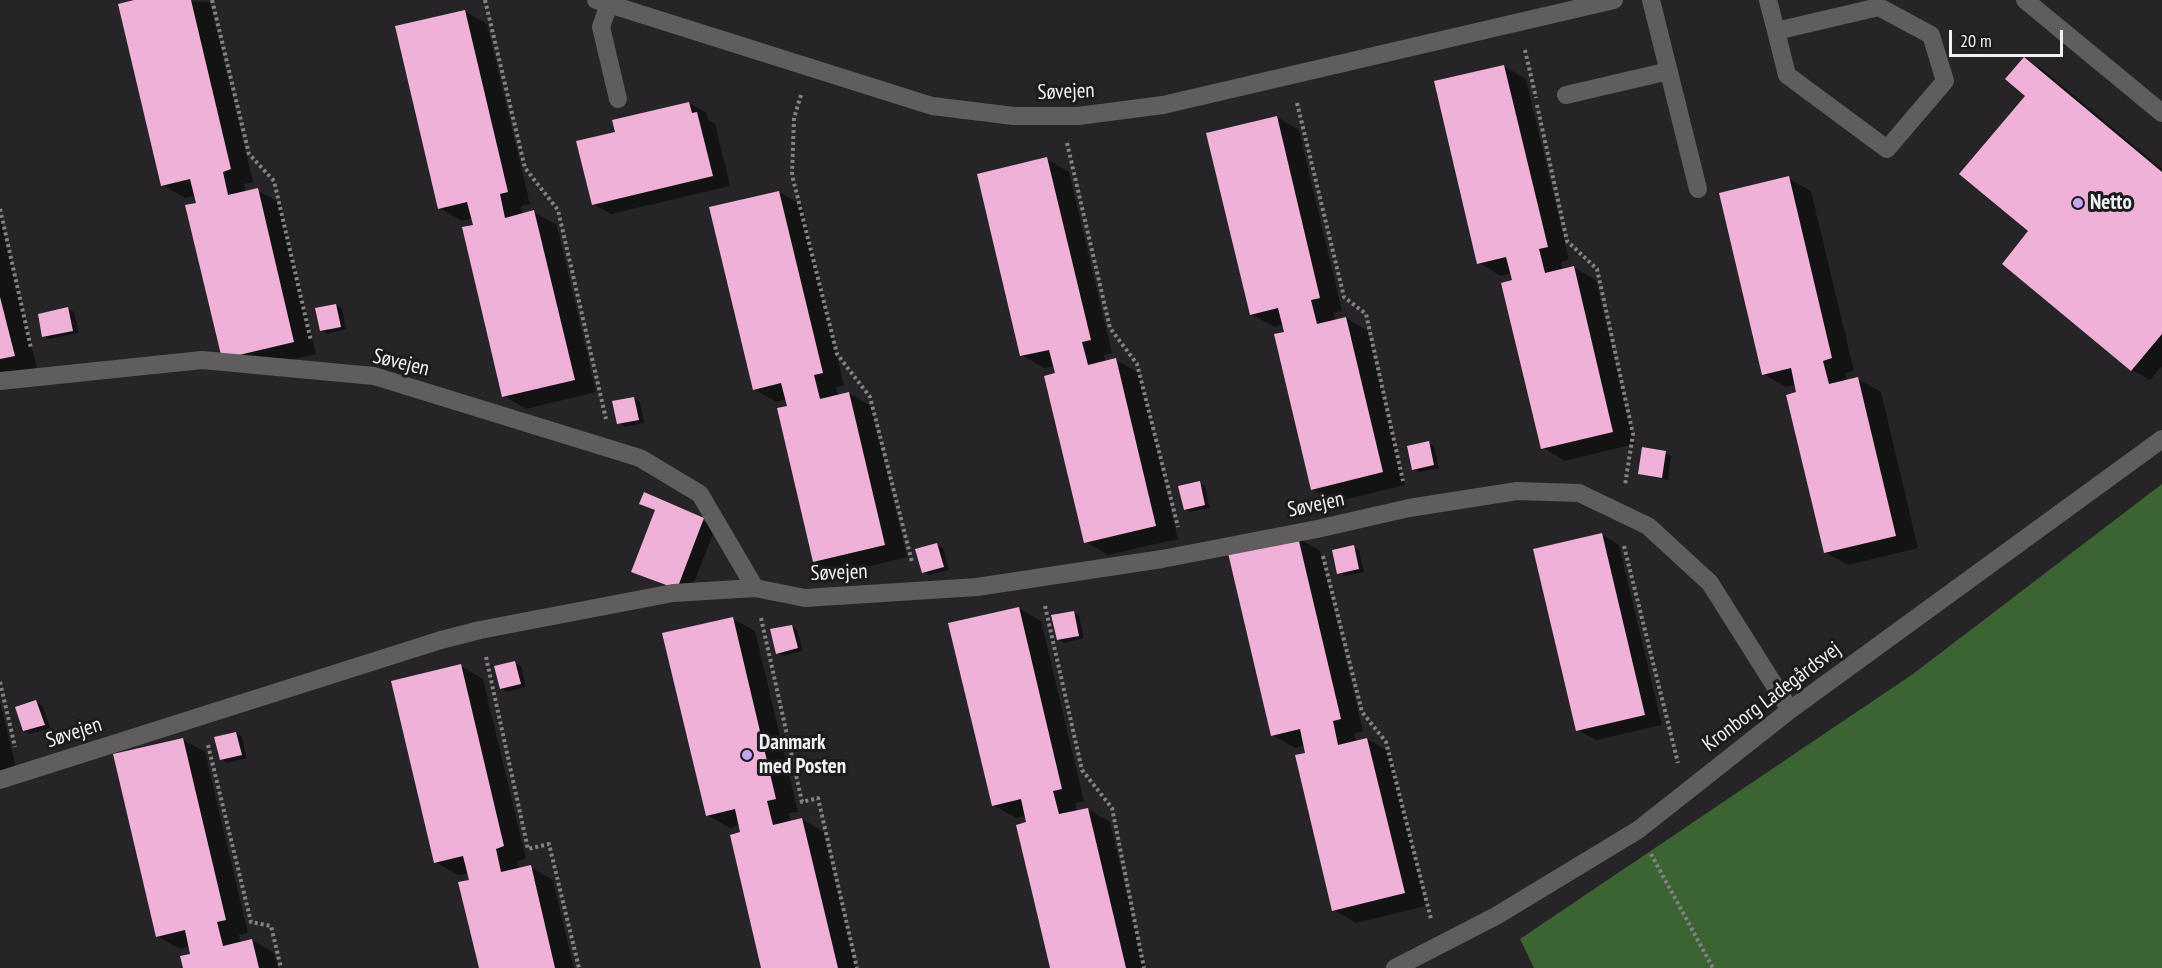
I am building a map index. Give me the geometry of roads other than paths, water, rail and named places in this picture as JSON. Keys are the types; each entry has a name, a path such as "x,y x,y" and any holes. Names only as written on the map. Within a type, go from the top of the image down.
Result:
{"street":[{"name":"Søvejen","path":"603,2 932,106 1014,116 1060,116 1163,105 1614,0"},
{"path":"1651,0 1698,189"},
{"path":"1768,0 1787,75 1887,149 1946,81 1931,35 1879,7 1776,31"},
{"path":"2025,0 2162,113"},
{"path":"603,2 601,27 618,99"},
{"path":"1566,94 1669,70"},
{"name":"Søvejen","path":"0,381 37,375 202,360 374,376 640,458 700,494 754,588"},
{"name":"Kronborg Ladegårdsvej","path":"1395,968 1496,916 1638,830 1790,710 2162,439"},
{"name":"Søvejen","path":"0,780 441,640 480,630 673,593 754,588 805,598 920,592 1039,579 1317,529 1409,508 1517,491 1579,493 1648,526 1710,583 1790,710"}],"place":[{"name":"Netto","path":"2078,203"},
{"name":"Danmark med Posten","path":"747,755"}]}
